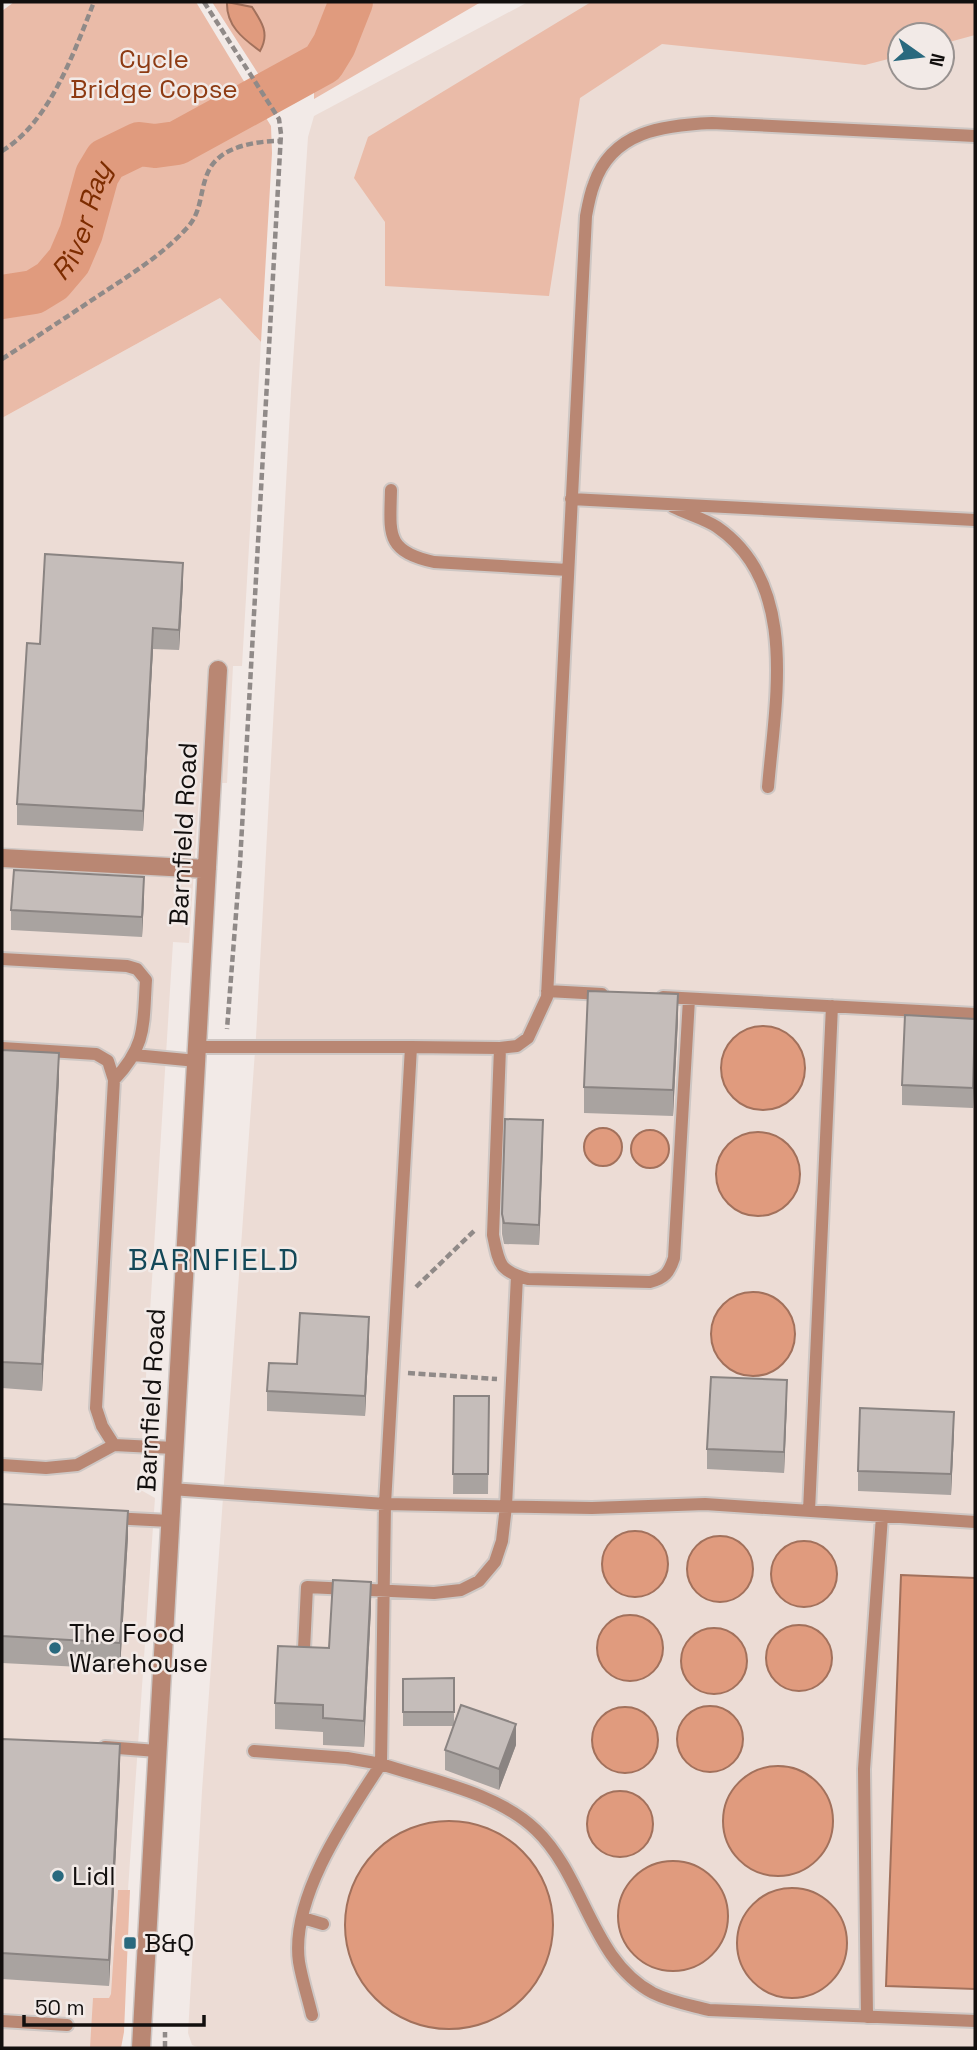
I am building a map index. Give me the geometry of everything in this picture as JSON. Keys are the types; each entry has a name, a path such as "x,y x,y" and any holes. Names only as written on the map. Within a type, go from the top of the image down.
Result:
{"street":[{"name":"Barnfield Road","path":"141,2048 218,670"},
{"path":"2,858 207,869"}],"lane":[{"path":"134,1055 197,1054 226,1047 500,1048 517,1046 528,1038 539,1018 547,991 586,216 594,182 608,160 626,141 672,125 712,123 975,135"},
{"path":"391,490 390,528 398,547 413,557 434,562 568,570"},
{"path":"572,499 975,520"},
{"path":"667,504 716,526 743,549 764,584 774,622 778,660 768,787"},
{"path":"2,959 127,966 137,969 146,980 142,1032 134,1055 114,1080"},
{"path":"547,991 612,995"},
{"path":"650,997 975,1014"},
{"path":"500,1048 493,1235 498,1260 509,1274 528,1279 650,1282 663,1279 674,1258 689,999"},
{"path":"809,1511 832,1006"},
{"path":"312,2015 299,1961 308,1896 338,1831 381,1765 385,1504 411,1046"},
{"path":"2,1048 96,1054 108,1061 114,1080 96,1408 102,1426 114,1445"},
{"path":"304,1649 307,1587 434,1593 461,1590 479,1581 495,1562 502,1541 506,1506 517,1276"},
{"path":"2,1465 46,1468 77,1465 114,1445 174,1448"},
{"path":"172,1489 385,1504 592,1508 705,1504 975,1522"},
{"path":"867,2017 864,1769 882,1516"},
{"path":"92,1517 170,1521"},
{"path":"85,1746 157,1751"},
{"path":"254,1751 347,1758 381,1765 513,1811 536,1830 554,1851 611,1954 631,1976 653,1992 679,2003 709,2010 975,2021"},
{"path":"303,1918 323,1924"},
{"path":"2,2021 66,2025"}],"path":[{"path":"2,151 25,135 34,123 69,62 94,2"},
{"path":"204,2 279,119 280,141 241,850 226,1047"},
{"path":"2,359 129,276 185,230 195,219 208,171 214,163 245,145 260,141 280,141"},
{"path":"397,1305 494,1212"},
{"path":"393,1372 512,1380"},
{"path":"165,2022 165,2048"}],"shaded area":[{"path":"227,2 252,7 262,23 264,34 260,51 241,36 232,24"},
{"path":"528,2 975,2 975,2048 200,2048 192,2045 188,2033 202,1791 256,1037 291,392 308,137 314,116"},
{"path":"220,298 261,342 242,666 233,666 227,783 200,783 189,943 173,942 139,1489 155,1498 118,2035 110,2048 2,2048 2,418"},
{"path":"763,1026 779,1029 793,1038 802,1052 805,1068 802,1084 793,1098 779,1107 763,1110 747,1107 733,1098 724,1084 721,1068 724,1052 733,1038 747,1029"},
{"path":"603,1128 616,1134 622,1147 616,1160 603,1166 590,1160 584,1147 590,1134"},
{"path":"650,1130 663,1136 669,1149 663,1162 650,1168 637,1162 631,1149 637,1136"},
{"path":"758,1132 774,1135 788,1144 797,1158 800,1174 797,1190 788,1204 774,1213 758,1216 742,1213 728,1204 719,1190 716,1174 719,1158 728,1144 742,1135"},
{"path":"753,1292 769,1295 783,1304 792,1318 795,1334 792,1350 783,1364 769,1373 753,1376 737,1373 723,1364 714,1350 711,1334 714,1318 723,1304 737,1295"},
{"path":"635,1531 648,1534 658,1541 665,1551 668,1564 665,1577 658,1587 648,1594 635,1597 622,1594 612,1587 605,1577 602,1564 605,1551 612,1541 622,1534"},
{"path":"720,1536 733,1539 743,1546 750,1556 753,1569 750,1582 743,1592 733,1599 720,1602 707,1599 697,1592 690,1582 687,1569 690,1556 697,1546 707,1539"},
{"path":"804,1541 817,1544 827,1551 834,1561 837,1574 834,1587 827,1597 817,1604 804,1607 791,1604 781,1597 774,1587 771,1574 774,1561 781,1551 791,1544"},
{"path":"901,1575 975,1578 975,1989 886,1986"},
{"path":"630,1615 643,1618 653,1625 660,1635 663,1648 660,1661 653,1671 643,1678 630,1681 617,1678 607,1671 600,1661 597,1648 600,1635 607,1625 617,1618"},
{"path":"799,1625 812,1628 822,1635 829,1645 832,1658 829,1671 822,1681 812,1688 799,1691 786,1688 776,1681 769,1671 766,1658 769,1645 776,1635 786,1628"},
{"path":"714,1628 727,1631 737,1638 744,1648 747,1661 744,1674 737,1684 727,1691 714,1694 701,1691 691,1684 684,1674 681,1661 684,1648 691,1638 701,1631"},
{"path":"710,1706 723,1709 733,1716 740,1726 743,1739 740,1752 733,1762 723,1769 710,1772 697,1769 687,1762 680,1752 677,1739 680,1726 687,1716 697,1709"},
{"path":"625,1707 638,1710 648,1717 655,1727 658,1740 655,1753 648,1763 638,1770 625,1773 612,1770 602,1763 595,1753 592,1740 595,1727 602,1717 612,1710"},
{"path":"778,1766 799,1770 817,1782 829,1800 833,1821 829,1842 817,1860 799,1872 778,1876 757,1872 739,1860 727,1842 723,1821 727,1800 739,1782 757,1770"},
{"path":"620,1791 633,1794 643,1801 650,1811 653,1824 650,1837 643,1847 633,1854 620,1857 607,1854 597,1847 590,1837 587,1824 590,1811 597,1801 607,1794"},
{"path":"449,1821 489,1829 522,1852 545,1885 553,1925 545,1965 522,1998 489,2021 449,2029 409,2021 376,1998 353,1965 345,1925 353,1885 376,1852 409,1829"},
{"path":"673,1861 694,1865 712,1877 724,1895 728,1916 724,1937 712,1955 694,1967 673,1971 652,1967 634,1955 622,1937 618,1916 622,1895 634,1877 652,1865"},
{"path":"792,1888 813,1892 831,1904 843,1922 847,1943 843,1964 831,1982 813,1994 792,1998 771,1994 753,1982 741,1964 737,1943 741,1922 753,1904 771,1892"}],"green space":[{"name":"Cycle Bridge Copse","path":"14,2 196,2 271,126 272,153 261,342 220,298 2,418 2,11"},
{"path":"212,2 344,2 322,52 309,65 268,89"},
{"path":"366,2 481,2 314,99 314,89"},
{"path":"591,2 975,2 975,35 956,40 956,21 886,21 886,60 865,65 662,44 580,98 549,296 385,286 385,222 354,178 368,137"},
{"path":"118,1890 130,1890 124,2032 121,2048 90,2048 93,1998 109,1998 111,1994"}],"building":[{"path":"45,554 183,563 179,630 153,628 143,811 17,804 27,643 40,644"},
{"path":"14,870 144,877 142,917 11,910"},
{"path":"588,991 678,994 673,1090 584,1087"},
{"path":"905,1015 975,1019 973,1088 902,1085"},
{"path":"2,1050 59,1053 42,1364 2,1362"},
{"path":"505,1119 543,1120 539,1225 504,1223"},
{"path":"300,1313 369,1317 365,1396 267,1391 269,1363 297,1364"},
{"path":"711,1377 787,1380 784,1452 707,1449"},
{"path":"454,1396 489,1396 488,1474 453,1474"},
{"path":"860,1408 954,1412 951,1474 858,1471"},
{"path":"2,1504 128,1511 120,1643 2,1636"},
{"path":"333,1580 371,1582 364,1721 323,1718 323,1705 275,1703 278,1646 329,1648"},
{"path":"454,1678 454,1712 403,1712 403,1679"},
{"path":"461,1705 516,1724 499,1769 445,1750"},
{"name":"Lidl","path":"2,1739 120,1744 109,1960 2,1953"}],"waterway":[{"name":"River Ray","path":"2,297 34,292 52,281 69,261 81,233 97,175 106,160 139,144 155,146 177,143 323,63 334,45 351,2"}],"place":[{"name":"The Food Warehouse","path":"55,1648"},
{"name":"Lidl","path":"58,1876"},
{"name":"B&Q","path":"130,1943"}],"district":[{"name":"BARNFIELD","path":"214,1259"}]}
